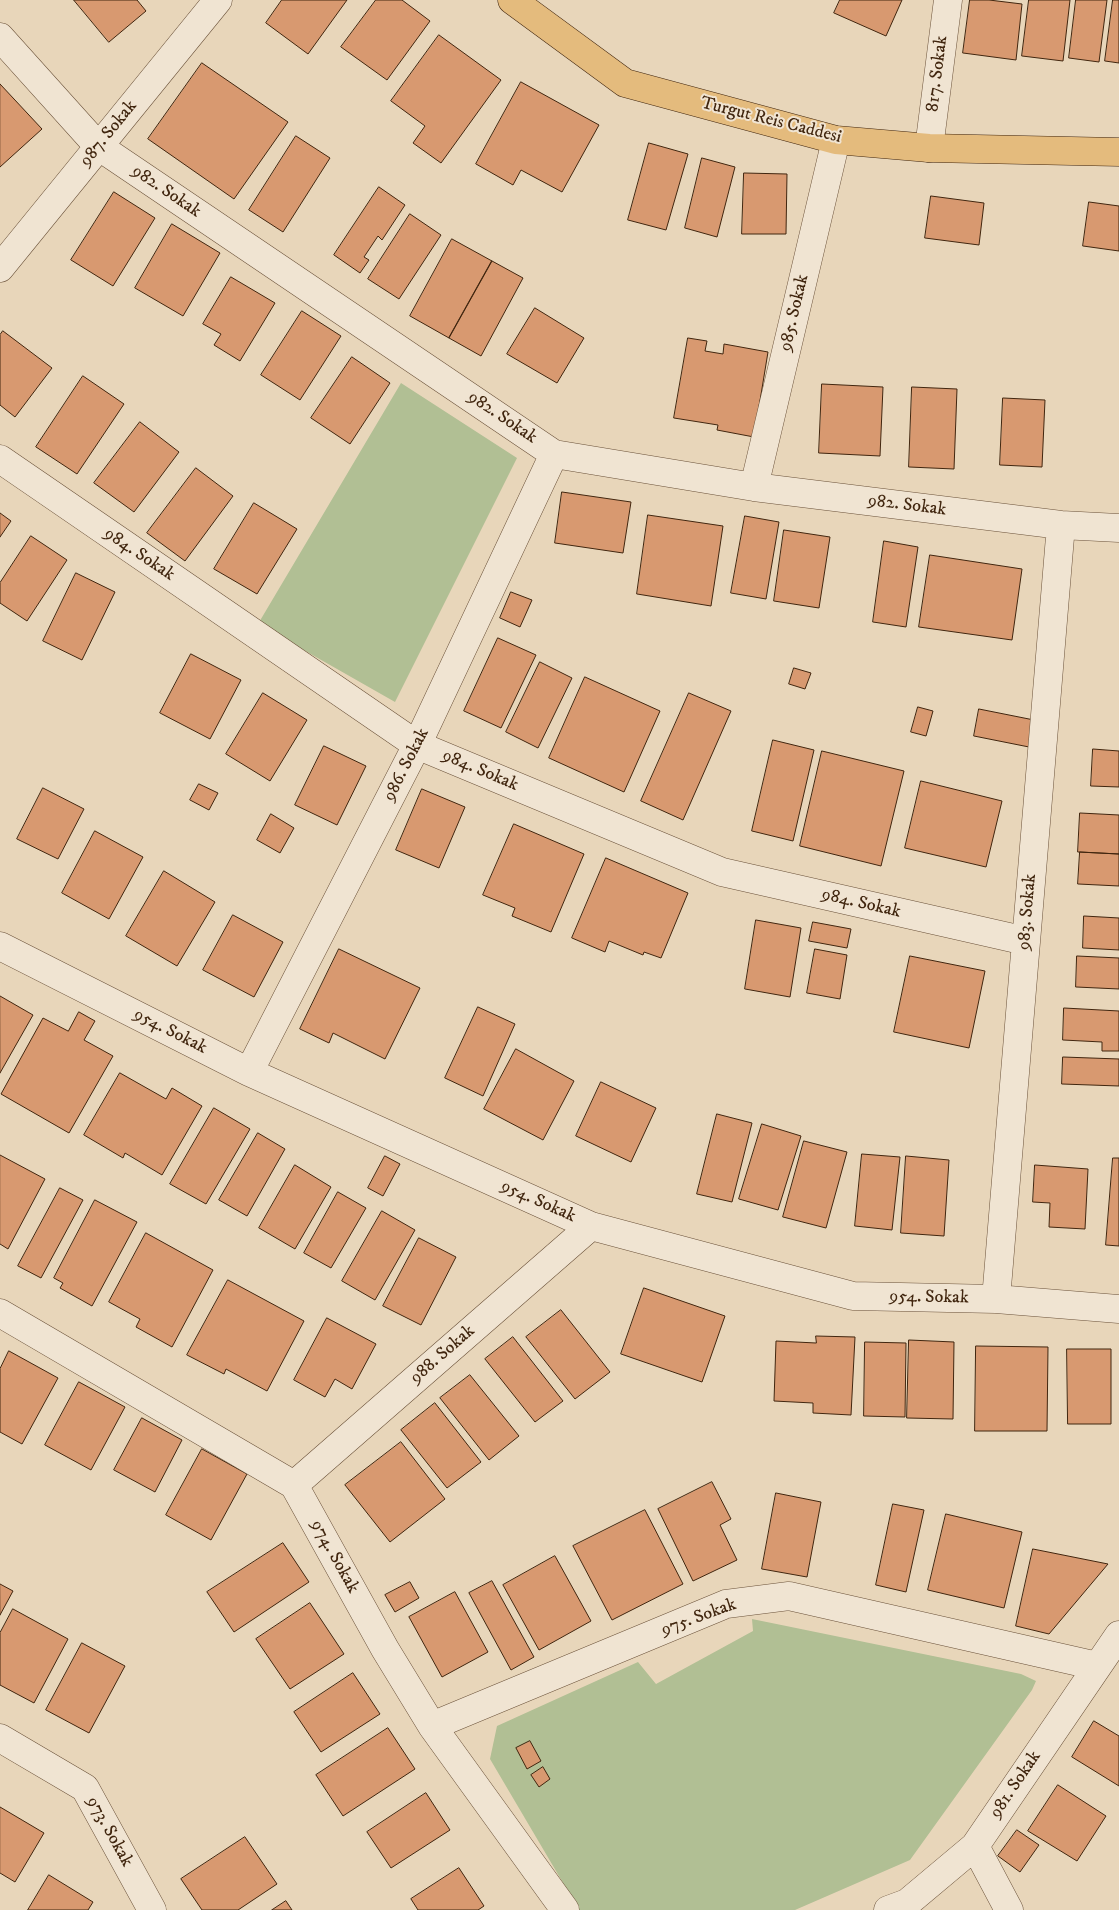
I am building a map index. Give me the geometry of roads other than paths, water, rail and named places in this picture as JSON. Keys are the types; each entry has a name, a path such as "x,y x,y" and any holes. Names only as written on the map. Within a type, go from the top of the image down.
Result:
{"main road":[{"name":"Turgut Reis Caddesi","path":"512,0 625,83 836,140 929,148 1119,152"}],"street":[{"name":"987. Sokak","path":"0,268 218,0"},
{"name":"817. Sokak","path":"929,148 948,0"},
{"name":"982. Sokak","path":"0,37 98,146 554,454 754,487 1061,525 1119,528"},
{"name":"985. Sokak","path":"754,487 836,140"},
{"name":"986. Sokak","path":"248,1072 418,745 554,454"},
{"name":"984. Sokak","path":"0,459 418,745 722,872 1026,941"},
{"name":"983. Sokak","path":"996,1299 1061,525"},
{"name":"954. Sokak","path":"0,946 248,1072 591,1226 853,1296 996,1299 1119,1309"},
{"name":"988. Sokak","path":"294,1485 591,1226"},
{"path":"0,1313 294,1485"},
{"name":"974. Sokak","path":"294,1485 385,1649 432,1726 565,1910"},
{"name":"975. Sokak","path":"432,1726 726,1604 790,1596 1097,1666"},
{"name":"981. Sokak","path":"888,1910 907,1903 975,1846 1119,1635"},
{"name":"973. Sokak","path":"0,1738 85,1788 152,1910"},
{"path":"975,1846 1009,1910"}]}
